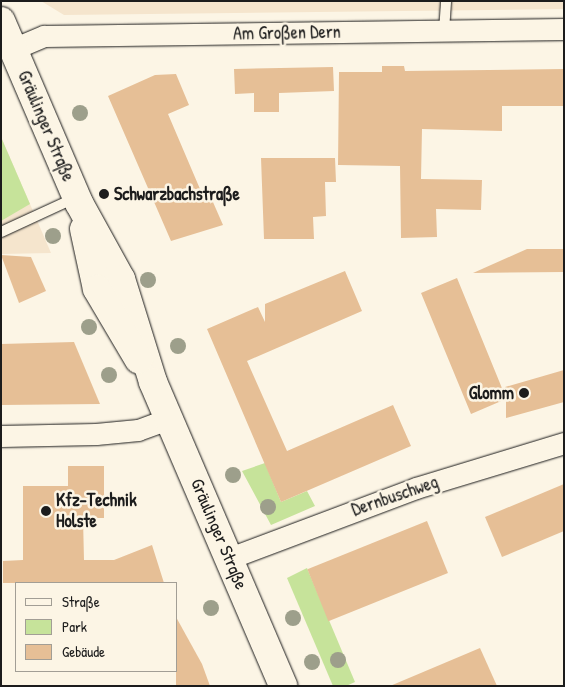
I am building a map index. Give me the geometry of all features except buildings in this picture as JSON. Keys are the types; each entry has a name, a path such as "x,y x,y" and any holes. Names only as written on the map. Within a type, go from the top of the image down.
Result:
{"main road":[{"name":"Gräulinger Straße","path":"1,21 78,200 130,300 153,382 230,558 283,686"}],"street":[{"name":"Am Großen Dern","path":"13,49 44,36 564,29"},
{"path":"1,436 96,434 138,430 169,419"},
{"name":"Dernbuschweg","path":"230,558 416,488 564,443"}],"lane":[{"path":"444,31 446,1"},
{"path":"1,232 78,200"}],"shaded area":[{"path":"41,1 564,1 564,9 64,15"},
{"path":"1,137 30,204 51,253 1,254"}],"green space":[{"path":"1,137 30,204 1,221"},
{"path":"265,463 281,502 307,491 315,506 271,525 242,471"},
{"path":"307,568 355,682 346,686 333,686 287,578"}],"place":[{"name":"Schwarzbachstraße","path":"104,194"},
{"name":"Glomm","path":"524,393"},
{"name":"Kfz-Technik Holste","path":"46,511"}]}
